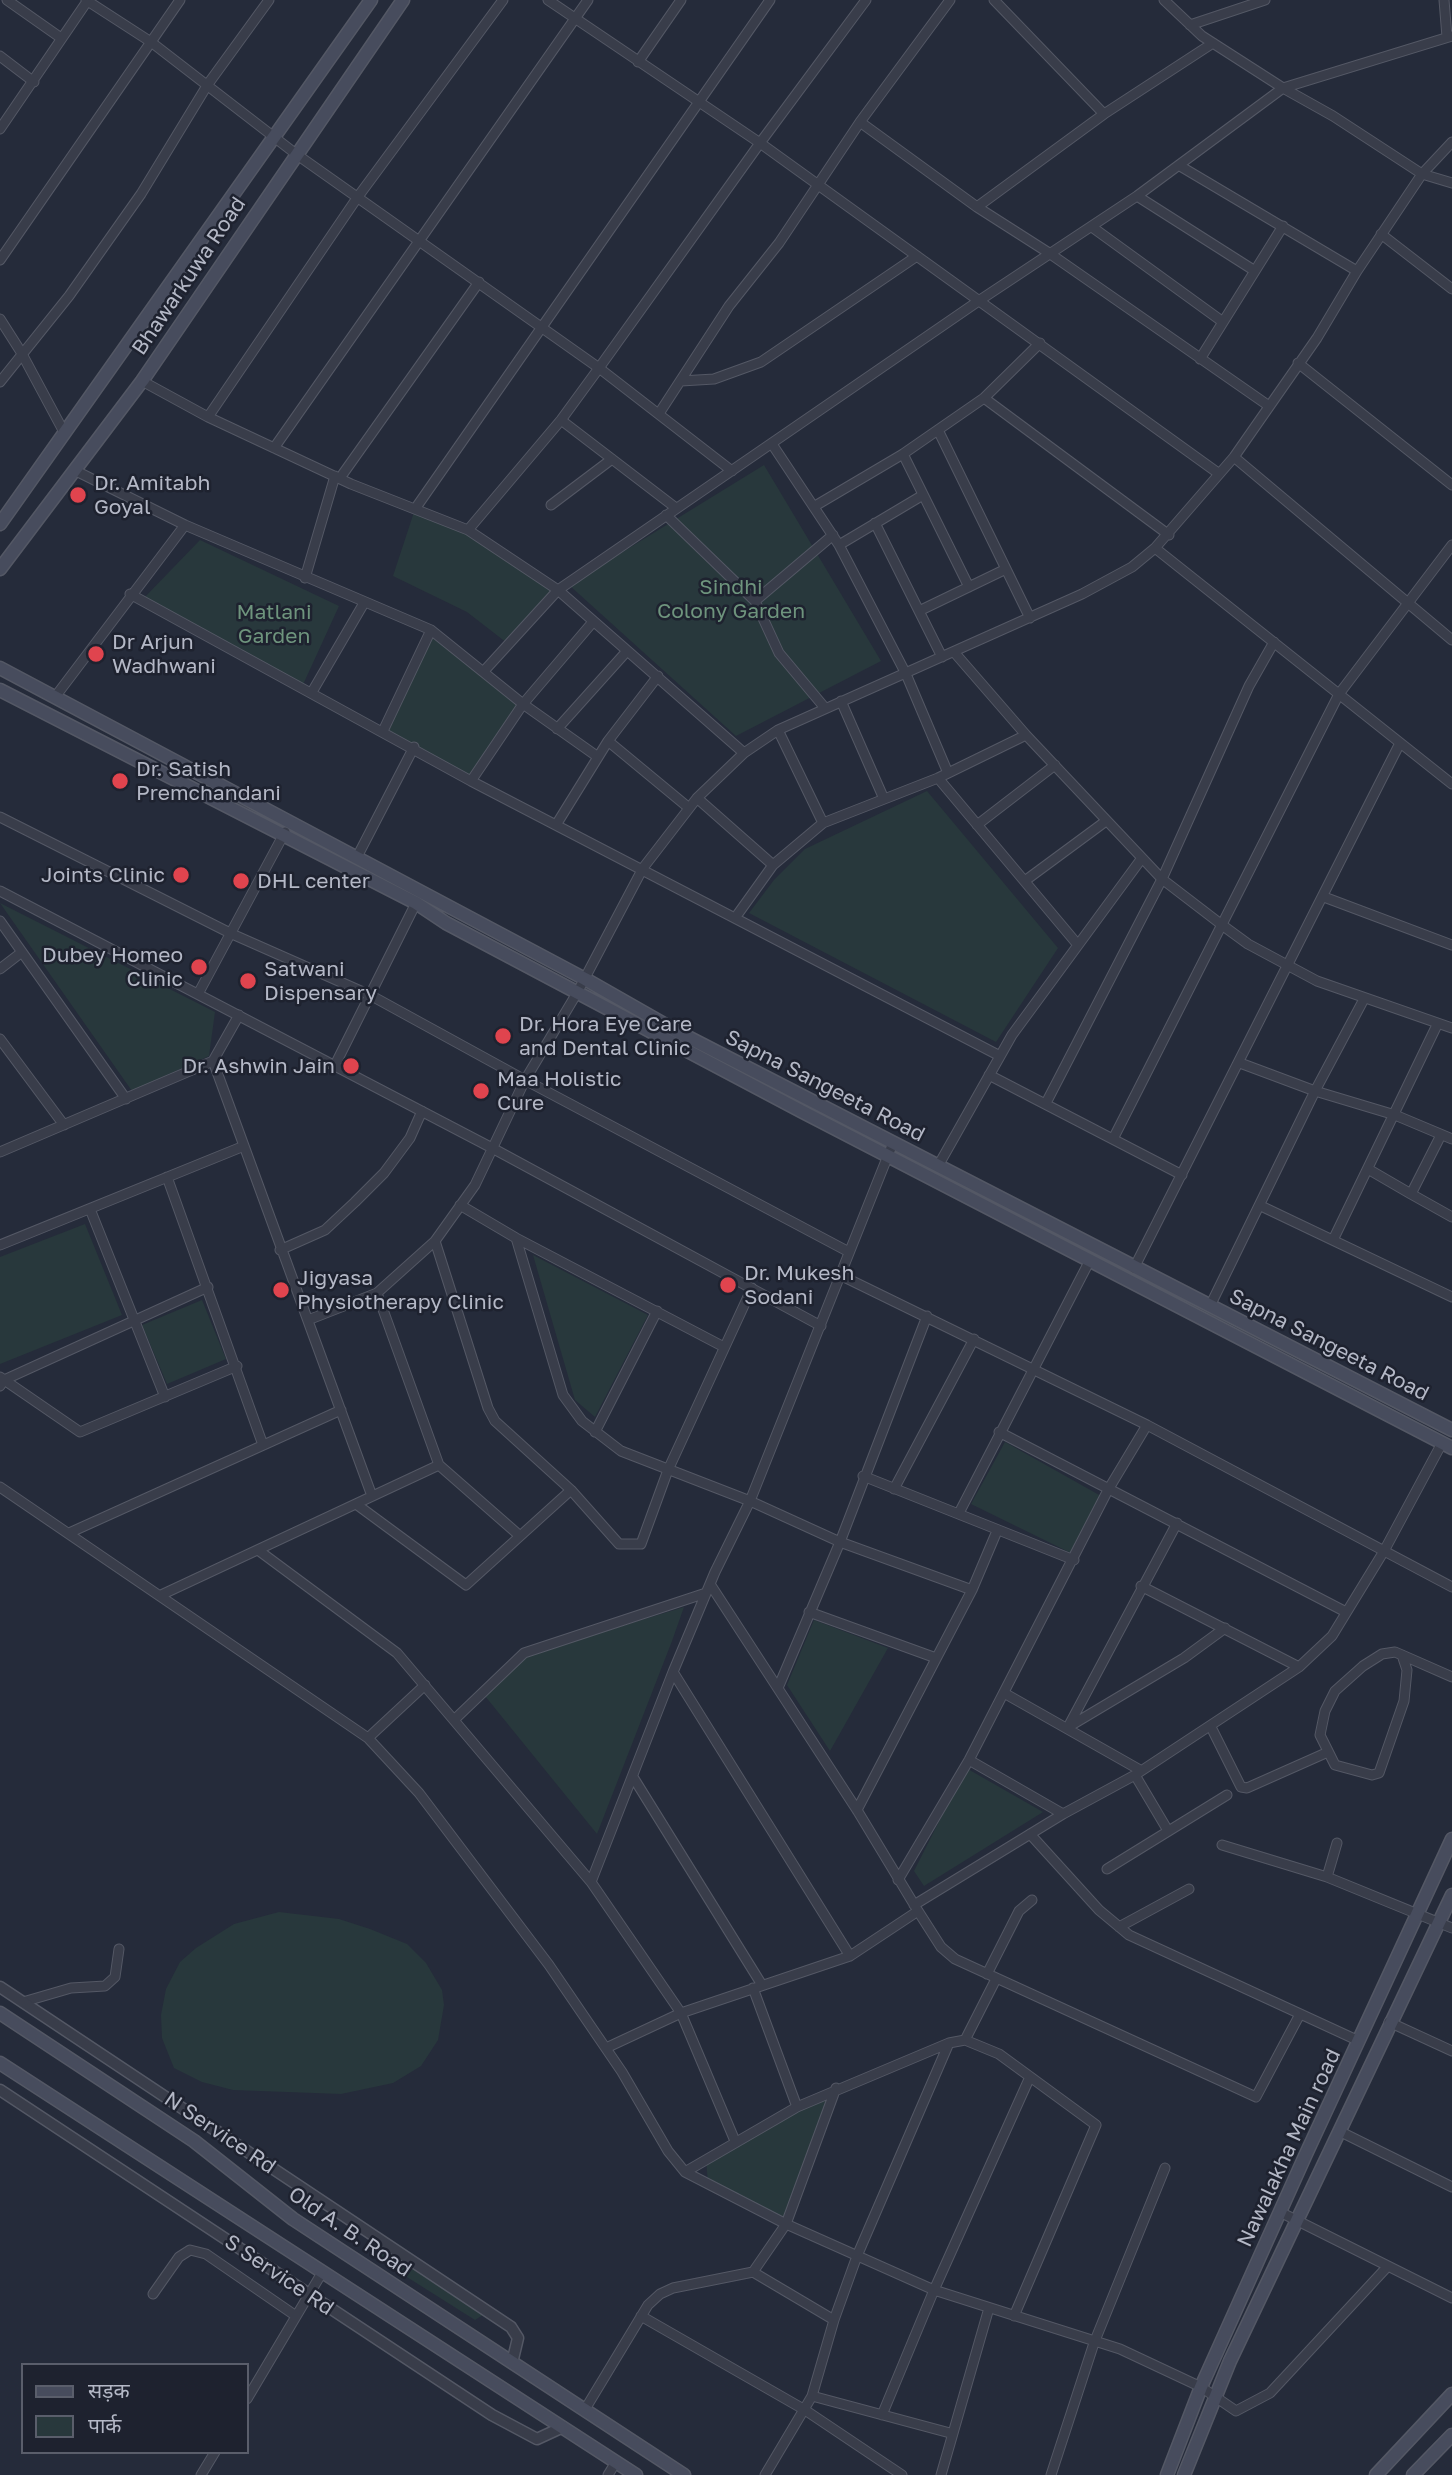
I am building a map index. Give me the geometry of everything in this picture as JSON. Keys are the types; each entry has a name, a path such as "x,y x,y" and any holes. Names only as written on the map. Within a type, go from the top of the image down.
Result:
{"main road":[{"name":"Bhawarkuwa Road","path":"0,524 371,0"},
{"name":"Bhawarkuwa Road","path":"0,569 142,381 402,0"},
{"name":"Sapna Sangeeta Road","path":"0,668 585,979 678,1032 1134,1268 1451,1425"},
{"name":"Sapna Sangeeta Road","path":"0,690 416,903 446,923 577,993 1089,1262 1447,1446"},
{"name":"Nawalakha Main road","path":"1167,2475 1202,2387 1280,2212 1452,1839"},
{"name":"Nawalakha Main road","path":"1184,2475 1230,2361 1299,2222 1389,2022 1446,1926 1452,1895"},
{"name":"Old A. B. Road","path":"0,2013 194,2141 293,2219 684,2475"},
{"path":"0,2063 636,2475"},
{"path":"1376,2475 1452,2393"},
{"path":"1413,2475 1452,2435"}],"street":[{"path":"7,0 61,38"},
{"path":"0,129 87,0 151,42 296,154 660,412 732,471"},
{"path":"0,260 180,0"},
{"path":"0,382 69,296 141,194 208,84 269,0"},
{"path":"208,417 357,198 503,0"},
{"path":"548,0 760,142 817,187 980,300 1218,473"},
{"path":"274,448 588,0"},
{"path":"638,62 681,0"},
{"path":"415,509 539,327 770,0"},
{"path":"468,530 561,420 760,142 866,0"},
{"path":"660,412 729,306 779,243 860,122 950,0"},
{"path":"994,0 1104,114"},
{"path":"1164,0 1213,43 1283,88 1422,174 1452,183"},
{"path":"1190,24 1265,0"},
{"path":"484,671 558,590 1049,253 1138,196 1283,88 1449,37 1444,0"},
{"path":"977,207 1104,114 1213,43"},
{"path":"0,56 34,82"},
{"path":"860,122 977,207 1049,253 1269,407"},
{"path":"308,1320 377,1293 435,1241 494,1149 525,1080 585,979 643,868 697,798 744,753 778,730 1030,618 1132,567 1155,548 1234,457 1317,338 1357,271 1422,174 1452,142"},
{"path":"1180,166 1357,271"},
{"path":"1138,196 1255,271"},
{"path":"1200,359 1283,226"},
{"path":"1092,227 1223,322"},
{"path":"1381,234 1452,289"},
{"path":"681,380 714,379 761,362 917,256"},
{"path":"305,578 337,477 479,282"},
{"path":"0,320 22,352 65,434"},
{"path":"815,506 903,454 984,398 1040,343"},
{"path":"1298,363 1452,485"},
{"path":"142,381 208,417 337,477 468,530 558,590 592,623 658,676 744,753"},
{"path":"984,398 1169,535"},
{"path":"561,420 676,508"},
{"path":"938,430 1030,618"},
{"path":"772,444 839,545 906,674 948,773"},
{"path":"903,454 969,587"},
{"path":"1234,457 1452,640"},
{"path":"551,505 612,459"},
{"path":"74,470 186,525 431,630 523,704 598,757"},
{"path":"839,545 923,495"},
{"path":"666,514 755,601 779,653 825,708"},
{"path":"874,523 942,657"},
{"path":"55,697 130,594 186,525"},
{"path":"755,601 833,535"},
{"path":"1113,1139 1339,694 1452,545"},
{"path":"1155,548 1452,784"},
{"path":"919,611 1006,569"},
{"path":"130,594 471,780 1000,1056"},
{"path":"312,692 364,603"},
{"path":"471,780 523,704 592,623"},
{"path":"383,731 431,630"},
{"path":"1046,1103 1162,879 1249,685 1274,642"},
{"path":"557,729 627,650"},
{"path":"954,652 1026,734 1162,879 1222,925 1317,981 1452,1028"},
{"path":"556,825 608,741 658,676"},
{"path":"841,701 884,799"},
{"path":"778,730 823,823"},
{"path":"735,918 773,865 823,823 938,778 1026,734"},
{"path":"608,741 689,808"},
{"path":"1134,1268 1400,743"},
{"path":"357,857 414,747"},
{"path":"977,825 1055,765"},
{"path":"938,778 1078,945"},
{"path":"697,798 773,865"},
{"path":"0,817 232,934 370,995 849,1252"},
{"path":"1026,880 1106,821"},
{"path":"198,994 291,822"},
{"path":"938,1166 1000,1056 1142,858"},
{"path":"0,891 494,1149 821,1326"},
{"path":"1324,897 1452,946"},
{"path":"335,1066 416,903"},
{"path":"0,921 126,1098"},
{"path":"0,968 22,952"},
{"path":"1210,1306 1315,1091 1364,999"},
{"path":"0,1152 213,1061 239,1015"},
{"path":"1333,1240 1437,1024"},
{"path":"0,1039 64,1125"},
{"path":"0,1059 12,1055"},
{"path":"213,1061 372,1496"},
{"path":"1240,1063 1315,1091 1395,1115 1452,1139"},
{"path":"989,1075 1182,1175"},
{"path":"280,1250 325,1230 355,1202 384,1173 410,1138 422,1111"},
{"path":"1411,1194 1441,1135"},
{"path":"591,1882 673,1672 708,1588 750,1501 893,1143"},
{"path":"0,1245 244,1146"},
{"path":"1368,1169 1452,1217"},
{"path":"167,1177 237,1366 263,1445"},
{"path":"460,1205 516,1238 724,1347"},
{"path":"1261,1206 1452,1297"},
{"path":"90,1209 165,1397"},
{"path":"516,1238 563,1395 582,1422 621,1451 750,1501 840,1542 972,1590"},
{"path":"435,1241 488,1408 495,1421 571,1490 620,1544 641,1544 668,1470 752,1288"},
{"path":"959,1513 1089,1262"},
{"path":"840,1275 1147,1425 1452,1587"},
{"path":"1,1381 208,1287"},
{"path":"377,1293 439,1465 520,1536"},
{"path":"595,1432 657,1311"},
{"path":"778,1688 840,1542 863,1476 927,1316"},
{"path":"894,1489 974,1339"},
{"path":"1,1381 80,1432 237,1366"},
{"path":"69,1533 341,1410"},
{"path":"898,1880 969,1760 1108,1490 1147,1425"},
{"path":"999,1432 1346,1612"},
{"path":"606,2048 681,2013 850,1956 916,1908 1030,1834 1137,1773 1299,1667 1332,1636 1447,1446"},
{"path":"161,1595 439,1465"},
{"path":"863,1476 1074,1560"},
{"path":"0,1487 368,1738 419,1793 549,1965 606,2048 668,2151 685,2172 786,2224 934,2290 1094,2343 1120,2349 1202,2387 1236,2411 1270,2393 1388,2266"},
{"path":"356,1504 466,1585 571,1490"},
{"path":"1068,1727 1177,1523"},
{"path":"857,1810 972,1590 997,1531"},
{"path":"258,1549 397,1653 591,1882 681,2013 735,2141"},
{"path":"1141,1586 1299,1667"},
{"path":"708,1588 778,1688 941,1947 955,1959 1256,2097 1299,2016"},
{"path":"455,1719 524,1653 708,1588"},
{"path":"808,1612 936,1658"},
{"path":"1068,1727 1184,1658 1225,1628"},
{"path":"1402,1655 1407,1671 1404,1701 1379,1773 1373,1775 1335,1765 1320,1731 1335,1691 1382,1654 1402,1655 1452,1677"},
{"path":"673,1672 850,1956"},
{"path":"368,1738 425,1685"},
{"path":"1004,1693 1068,1727 1137,1773 1167,1829"},
{"path":"1211,1727 1238,1785 1247,1788 1328,1752"},
{"path":"969,1760 1063,1814"},
{"path":"633,1777 757,1987 797,2107"},
{"path":"1107,1868 1167,1829 1227,1795"},
{"path":"1030,1834 1098,1910 1129,1935 1299,2016 1359,2041"},
{"path":"1327,1877 1337,1843"},
{"path":"1222,1844 1327,1877 1446,1926"},
{"path":"1119,1927 1189,1889"},
{"path":"965,2040 1018,1911 1032,1900"},
{"path":"23,2002 71,1988 105,1986 115,1976 118,1949"},
{"name":"N Service Rd","path":"0,1987 511,2327 518,2338 512,2363"},
{"path":"1389,2022 1452,2051"},
{"path":"685,2172 797,2107 836,2088 949,2043 965,2040 999,2054 1029,2079 1096,2125 1014,2316"},
{"path":"765,2475 813,2396 834,2320 857,2256 949,2043"},
{"path":"882,2415 934,2290 1029,2079"},
{"path":"753,2273 786,2224 836,2088"},
{"name":"S Service Rd","path":"0,2090 492,2415 537,2439 562,2427"},
{"path":"1339,2131 1452,2187"},
{"path":"1051,2475 1094,2343 1165,2168"},
{"path":"1280,2212 1452,2298"},
{"path":"153,2294 179,2257 190,2250 206,2254 296,2316"},
{"path":"248,2397 323,2270"},
{"path":"584,2411 648,2305 673,2288 753,2273 834,2320"},
{"path":"941,2475 950,2433 989,2308"},
{"path":"641,2316 805,2410 902,2475"},
{"path":"813,2396 950,2433"},
{"path":"201,2475 214,2454"},
{"path":"608,2475 616,2462"}],"green space":[{"name":"Sindhi Colony Garden","path":"764,465 881,661 736,736 569,585"},
{"path":"415,509 468,530 558,590 507,643 467,612 393,576"},
{"name":"Matlani Garden","path":"200,540 339,606 301,689 143,599"},
{"path":"431,630 523,704 471,781 383,731"},
{"path":"927,791 1058,948 996,1042 749,913 774,880 805,849"},
{"path":"0,903 215,1012 209,1056 132,1091"},
{"path":"85,1224 122,1315 0,1364 0,1257"},
{"path":"533,1255 648,1315 595,1417 575,1400"},
{"path":"202,1300 226,1359 167,1384 142,1325"},
{"path":"1005,1442 1101,1496 1073,1554 971,1504"},
{"path":"684,1607 597,1834 485,1696 524,1656"},
{"path":"814,1620 888,1648 830,1751 787,1685"},
{"path":"966,1768 1043,1812 924,1886 914,1871"},
{"path":"279,1912 339,1919 370,1929 407,1944 426,1963 442,1990 444,2005 438,2040 421,2066 393,2083 341,2094 233,2090 202,2082 174,2068 162,2038 161,2015 166,1989 180,1962 196,1948 234,1924"},
{"path":"836,2088 786,2224 708,2184 706,2159"},
{"path":"368,2231 489,2311 475,2320 372,2255"}],"place":[{"name":"Dr. Amitabh Goyal","path":"78,495"},
{"name":"Dr Arjun Wadhwani","path":"96,654"},
{"name":"Dr. Satish Premchandani","path":"120,781"},
{"name":"Joints Clinic","path":"181,875"},
{"name":"DHL center","path":"241,881"},
{"name":"Dubey Homeo Clinic","path":"199,967"},
{"name":"Satwani Dispensary","path":"248,981"},
{"name":"Dr. Hora Eye Care and Dental Clinic","path":"503,1036"},
{"name":"Dr. Ashwin Jain","path":"351,1066"},
{"name":"Maa Holistic Cure","path":"481,1091"},
{"name":"Dr. Mukesh Sodani","path":"728,1285"},
{"name":"Jigyasa Physiotherapy Clinic","path":"281,1290"}]}
